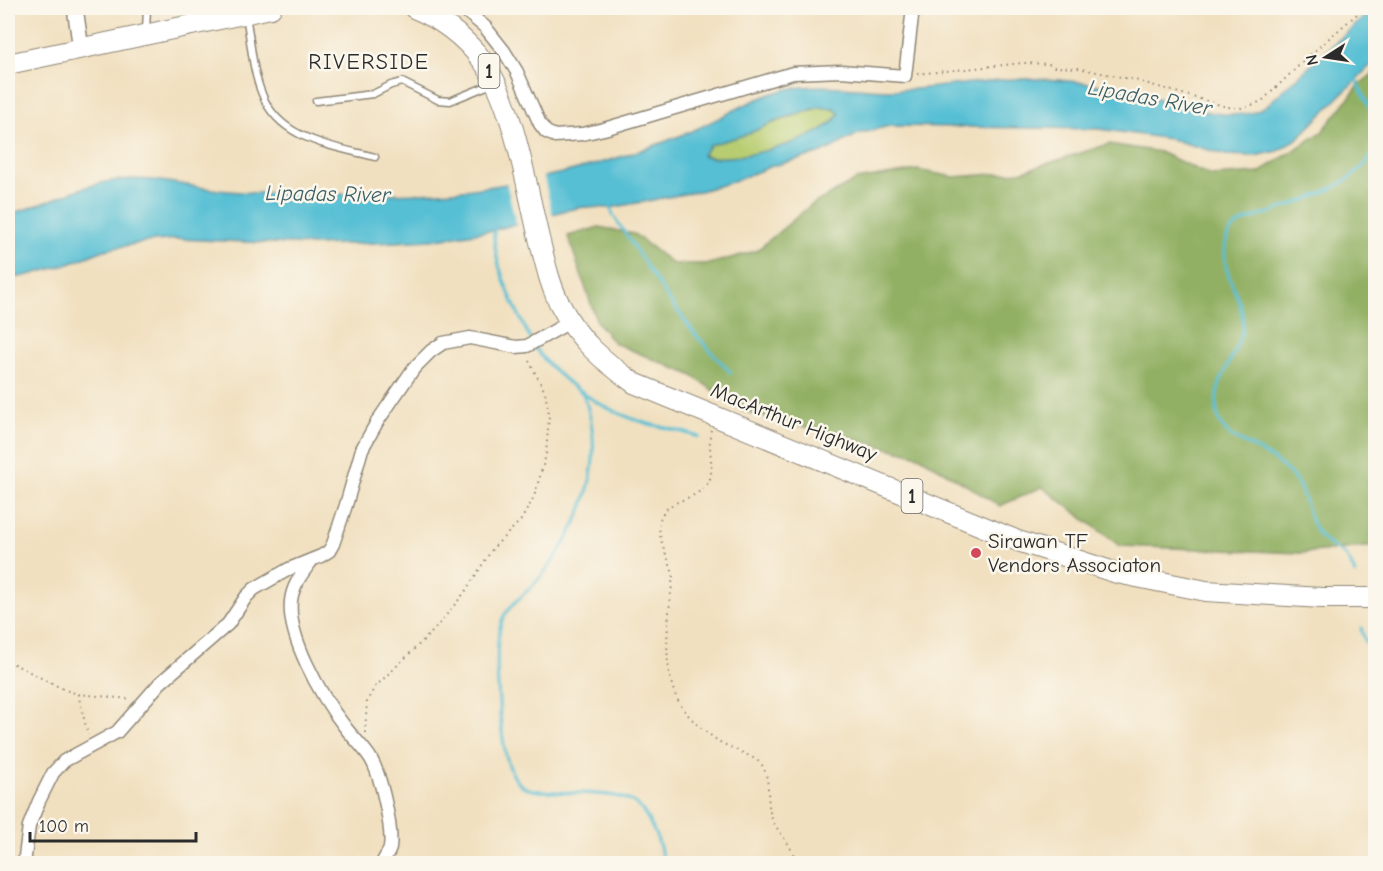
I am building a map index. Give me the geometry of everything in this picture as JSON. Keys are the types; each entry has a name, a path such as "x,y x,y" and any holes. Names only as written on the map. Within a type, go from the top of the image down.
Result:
{"highway":[{"path":"8,64 271,8"},
{"name":"MacArthur Highway","path":"414,8 448,27 484,62 495,83 514,134 552,284 570,322 594,352 634,383 1018,540 1117,573 1206,591 1322,598 1376,598"}],"street":[{"path":"75,8 81,49"},
{"path":"448,27 462,8 485,27 517,72 540,124 546,132 555,136 582,134 604,129 793,72 841,71 905,76 913,8"},
{"path":"24,864 29,826 53,773 64,761 117,732 160,683 228,624 254,589 289,568 313,559 333,544 362,449 376,422 421,360 437,346 455,339 470,338 521,346 535,342 570,322"},
{"path":"313,559 297,582 292,596 290,616 294,636 305,660 344,727 371,759 378,774 388,818 390,850 382,864"}],"lane":[{"path":"146,35 147,8"},
{"path":"246,13 261,94 273,115 290,130 314,141 375,158"},
{"path":"316,100 373,94 402,82 438,100 450,101 495,83"}],"path":[{"path":"905,76 1023,63 1049,64 1054,67 1078,68 1135,80 1227,107 1244,108 1262,101 1364,8"},
{"path":"364,750 368,701 375,687 435,629 465,592 493,548 521,520 534,497 546,455 549,415 545,392 521,346"},
{"path":"716,417 710,434 710,478 702,491 668,506 661,519 659,533 673,575 668,662 673,688 683,709 702,729 729,748 760,762 766,774 772,820 792,850 795,864"},
{"path":"8,661 65,690 78,694 120,697 145,702"},
{"path":"78,694 91,746"}],"green space":[{"path":"1375,72 1375,546 1301,553 1120,546 1042,487 1000,506 919,456 743,411 691,375 614,343 597,322 568,236 599,227 634,234 673,264 709,264 756,251 811,205 856,180 917,170 954,177 1020,172 1109,144 1160,152 1211,176 1259,173 1322,132 1360,84"},
{"path":"820,107 834,109 839,113 832,123 798,141 732,157 702,155 709,145"}],"water":[{"name":"Lipadas River","path":"1375,8 1375,61 1297,139 1278,151 1255,156 1226,155 1170,139 1099,129 889,126 858,134 822,153 772,166 729,183 700,191 610,208 584,207 494,230 431,240 375,243 313,245 178,239 145,242 104,250 69,264 8,279 8,214 76,190 119,180 147,180 214,190 272,194 401,194 476,189 543,177 616,159 687,133 775,93 814,86 906,90 999,80 1044,79 1086,83 1129,91 1218,114 1252,113 1266,106","holes":["820,107 834,109 839,113 832,123 798,141 777,148 732,157 702,155 710,145 748,134 776,121"]}],"pier":[{"path":"543,174 553,217 517,228 506,181"}],"waterway":[{"path":"1355,77 1376,125"},
{"path":"1355,574 1343,553 1319,535 1311,521 1298,484 1290,474 1269,457 1227,432 1222,427 1216,408 1219,385 1239,341 1243,321 1225,260 1229,233 1247,220 1331,189 1359,170 1370,158 1376,145"},
{"path":"610,205 613,215 667,297 695,334 731,373"},
{"path":"494,227 494,241 500,270 530,338"},
{"path":"534,347 557,373 600,404 633,419 699,437"},
{"path":"582,391 590,416 593,442 592,467 579,515 554,559 538,580 507,611 500,627 497,662 505,751 515,777 520,784 528,788 604,795 623,798 635,803 644,813 655,833 663,864"},
{"path":"1361,628 1365,641 1376,657"}],"place":[{"name":"Sirawan TF Vendors Associaton","path":"976,553"}],"district":[{"name":"RIVERSIDE","path":"369,62"}]}
